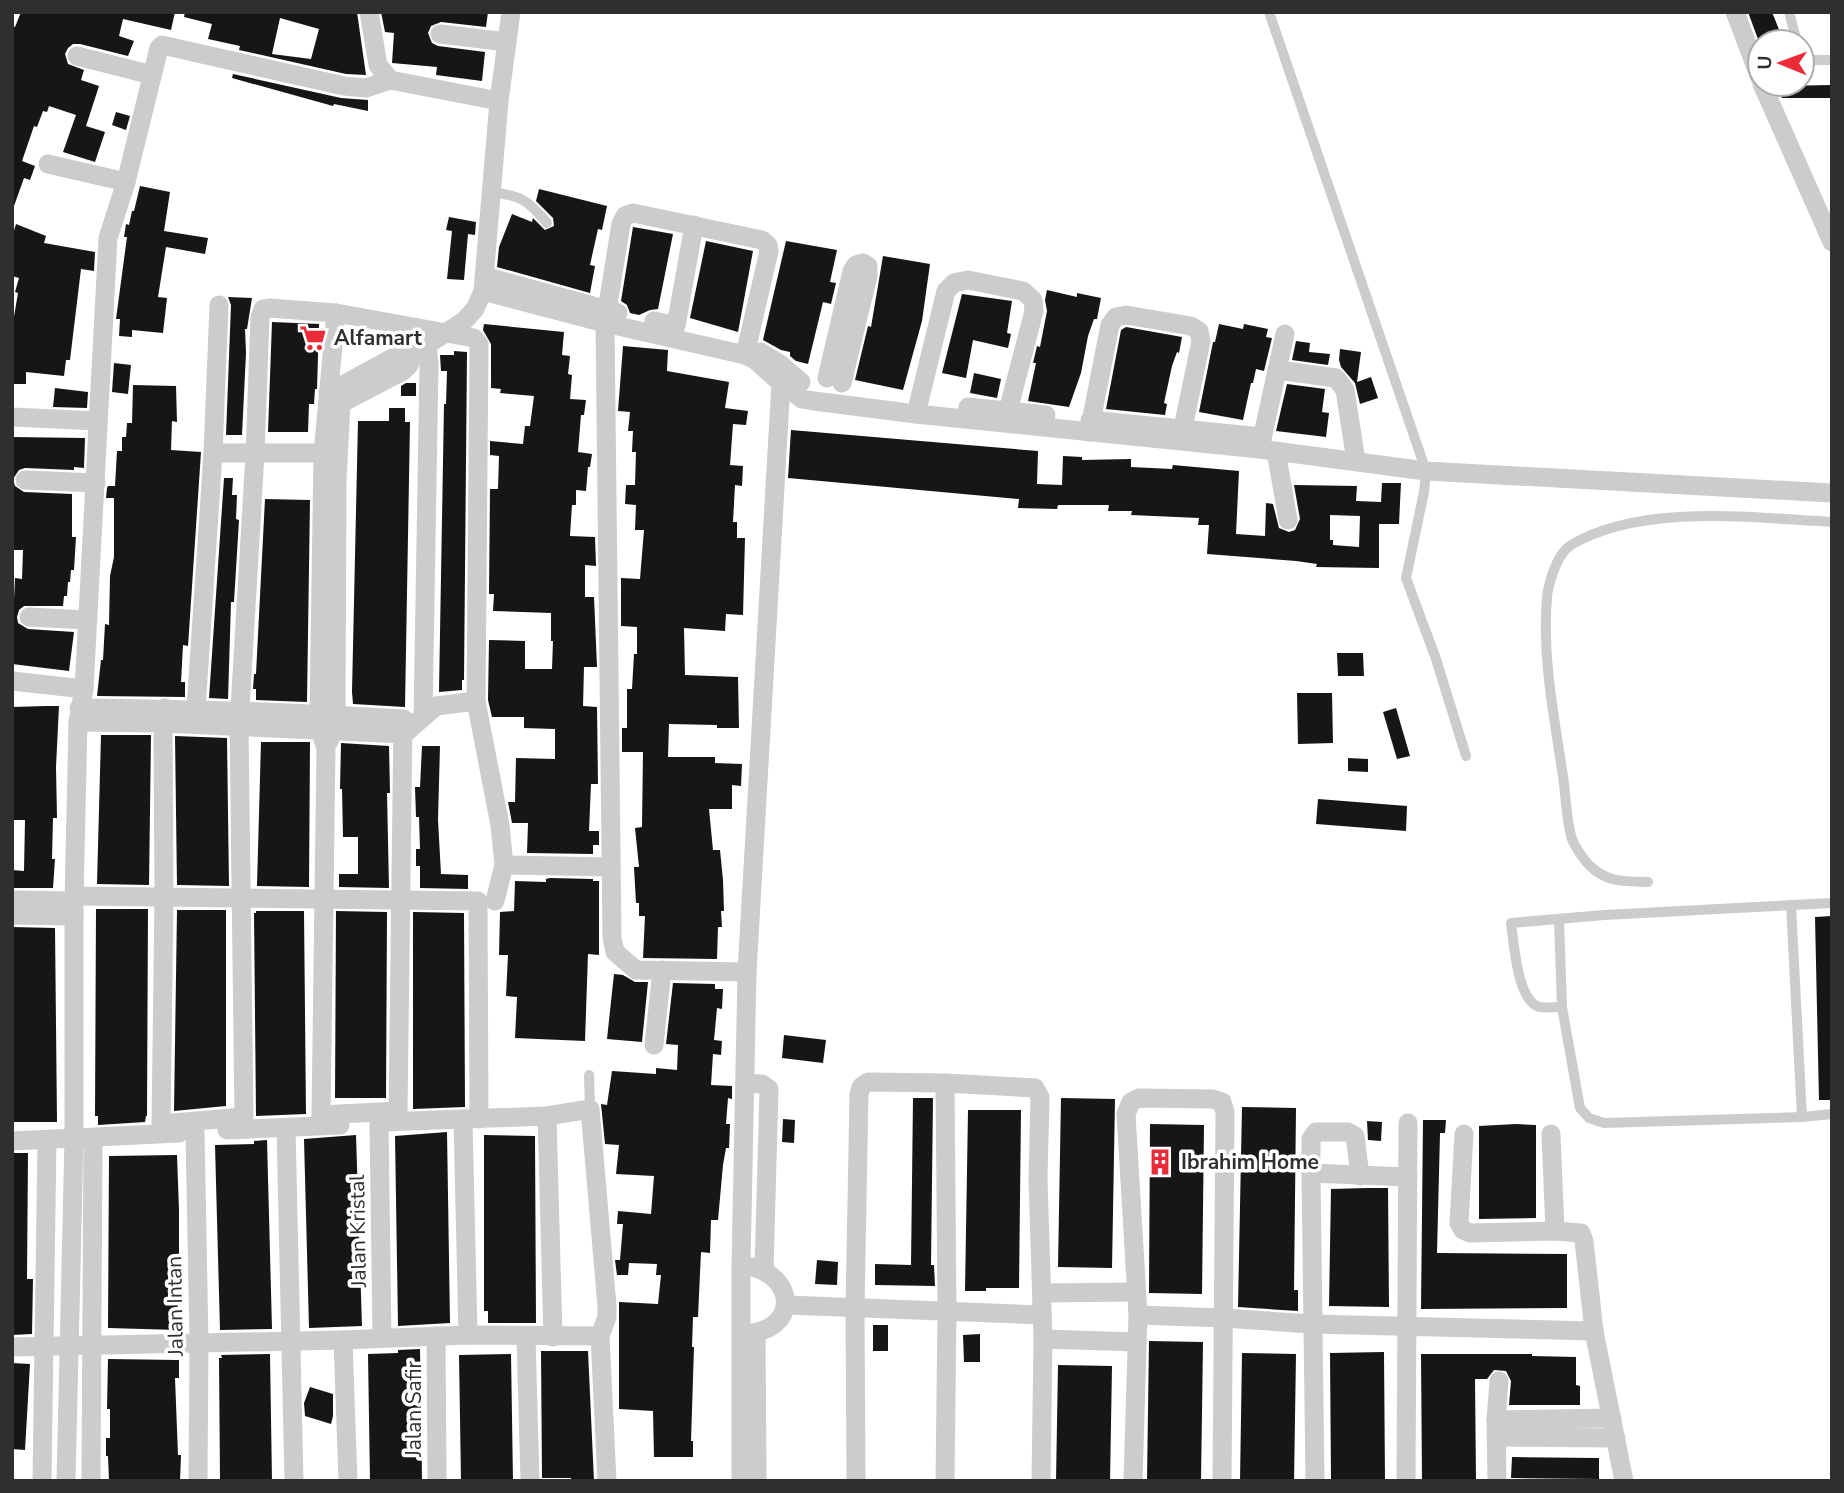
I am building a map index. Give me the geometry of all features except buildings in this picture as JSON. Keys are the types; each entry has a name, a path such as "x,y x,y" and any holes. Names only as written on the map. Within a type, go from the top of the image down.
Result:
{"street":[{"path":"369,12 378,65 390,80"},
{"path":"334,398 383,373 406,369 428,344 476,299 492,192 499,101 511,12"},
{"path":"1735,12 1746,41"},
{"path":"440,34 507,42"},
{"path":"91,1481 92,1346 74,904 80,706 88,620 108,245 159,48 162,45 344,86 366,88 390,80 499,101"},
{"path":"77,56 152,75"},
{"path":"1768,98 1832,242"},
{"path":"48,164 126,182"},
{"path":"746,350 769,251 768,245 762,240 694,225 633,213 625,216 621,224 606,317 612,937 615,952 636,970 747,972"},
{"path":"676,326 694,225"},
{"path":"863,263 868,266 868,276 844,390 852,271 856,265 863,263"},
{"path":"917,408 946,291 954,283 968,280 1023,291 1033,300 1034,311 1008,411"},
{"path":"476,299 676,326 746,350 802,398 844,390"},
{"path":"196,717 213,453 219,305"},
{"path":"164,716 161,1124 244,1117 240,719 260,317 263,309 269,308 336,313 428,344 474,338 479,344 475,701 500,824 504,865 495,901"},
{"path":"336,313 330,480 321,1115 398,1111 401,900 428,344"},
{"path":"1090,426 1110,325 1116,317 1126,315 1191,326 1199,331 1200,341 1183,428"},
{"path":"606,317 746,350"},
{"path":"1285,334 1266,446 1288,520"},
{"path":"1278,370 1336,378 1342,384 1355,454"},
{"path":"791,386 844,390 917,408 1355,454 1426,471 1832,493"},
{"path":"757,1481 741,1264 747,972 791,386"},
{"path":"330,480 323,453 334,398"},
{"path":"917,408 1008,411 1090,426 1183,428 1266,446"},
{"path":"12,416 98,421"},
{"path":"213,453 323,453"},
{"path":"25,480 96,483"},
{"path":"29,617 88,620"},
{"path":"12,681 80,706 164,716 411,724 436,706 475,701"},
{"path":"504,865 611,867"},
{"path":"12,915 74,904 164,897 475,900 480,905 471,1120 468,1335"},
{"path":"12,900 74,904"},
{"path":"654,1045 662,970"},
{"path":"856,1481 855,1308 859,1094 861,1087 868,1082 1035,1088 1040,1097 1038,1179 1043,1339 1041,1481"},
{"path":"745,1083 762,1084 769,1089 764,1270"},
{"path":"945,1083 945,1481"},
{"path":"1133,1481 1138,1315 1126,1114 1131,1102 1139,1098 1213,1099 1222,1102 1225,1112 1222,1481"},
{"path":"12,1141 548,1116 590,1109 607,1306 607,1317 600,1336 607,1481"},
{"path":"548,1116 553,1337"},
{"name":"Jalan Kristal","path":"379,1122 382,1338"},
{"path":"1406,1481 1409,1327 1408,1123"},
{"path":"286,1128 295,1481"},
{"name":"Jalan Intan","path":"195,1132 199,1342 198,1481"},
{"path":"1314,1481 1311,1139 1316,1132 1348,1132 1355,1136 1360,1176"},
{"path":"1464,1134 1459,1223 1463,1230 1470,1233 1581,1233 1594,1331 1624,1481"},
{"path":"1551,1135 1555,1231"},
{"path":"66,1481 68,1347 84,1138"},
{"path":"42,1481 47,1140"},
{"path":"1311,1173 1408,1177"},
{"path":"741,1264 764,1270 778,1283 787,1305 784,1315 773,1327 748,1334"},
{"path":"1042,1293 1135,1292"},
{"path":"787,1305 1042,1315"},
{"path":"1138,1315 1311,1324 1594,1331"},
{"path":"741,1481 748,1334"},
{"path":"12,1348 468,1335 600,1336"},
{"name":"Jalan Safir","path":"436,1336 437,1481"},
{"path":"526,1337 530,1481"},
{"path":"1043,1339 1136,1342"},
{"path":"343,1340 348,1481"},
{"path":"1497,1481 1499,1381"},
{"path":"1497,1428 1612,1418"},
{"path":"1497,1428 1616,1438"}],"lane":[{"path":"1269,12 1426,471 1406,578 1436,659 1466,756"},
{"path":"492,192 506,194 531,204 547,223"},
{"path":"1648,882 1610,880 1588,865 1573,839 1553,716 1546,631 1548,594 1555,567 1569,547 1637,521 1689,516 1832,523"},
{"path":"1562,1007 1540,1007 1531,1002 1522,989 1511,923 1832,903"},
{"path":"1791,905 1802,1117"},
{"path":"1559,920 1562,1007 1580,1108 1589,1118 1604,1122 1832,1114"},
{"path":"589,1075 590,1109"}],"place":[{"name":"Alfamart","path":"313,338"},
{"name":"Ibrahim Home","path":"1160,1162"}]}
